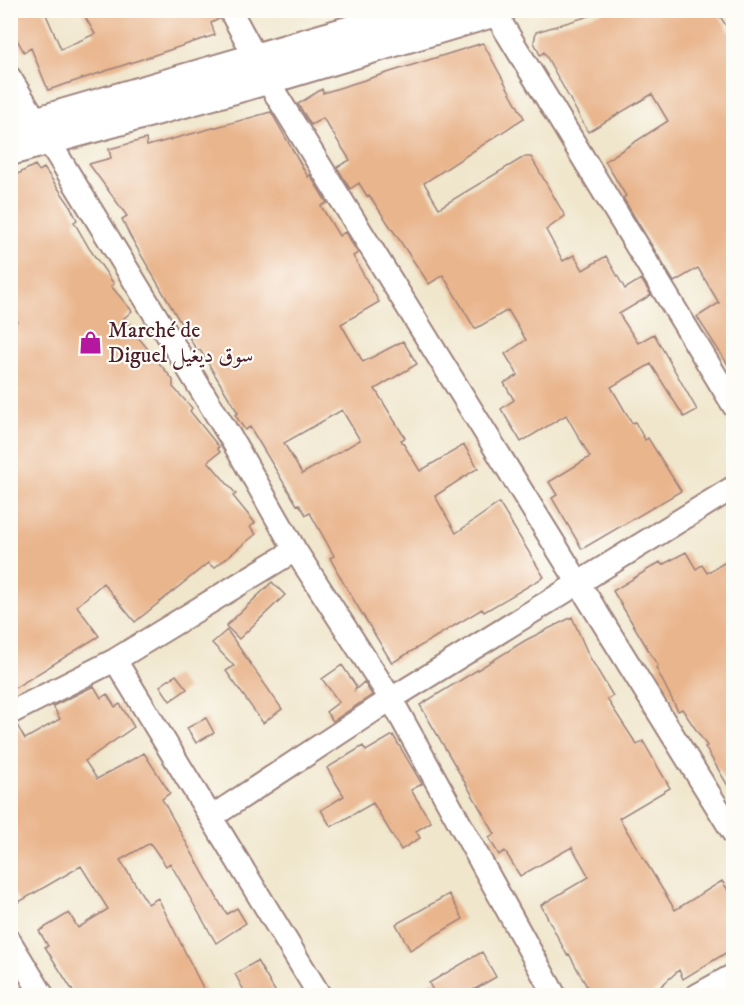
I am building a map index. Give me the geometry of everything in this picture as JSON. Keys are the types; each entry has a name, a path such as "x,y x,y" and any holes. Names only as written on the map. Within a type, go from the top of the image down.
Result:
{"street":[{"path":"230,10 262,70 734,834"},
{"path":"262,70 420,10"},
{"path":"10,151 43,131 262,70 499,12 734,406"},
{"path":"10,78 235,445 295,550 391,699 555,996"},
{"path":"10,129 43,131"},
{"path":"213,816 391,699 734,487"},
{"path":"10,713 115,660 295,550"},
{"path":"115,660 213,816 320,996"},
{"path":"10,942 43,996"},
{"path":"696,996 734,975"}],"shaded area":[{"path":"11,932 47,995 11,995"}],"building":[{"path":"10,10 44,10 61,49 95,34 81,10 217,10 219,19 211,23 215,35 48,90 31,48 24,52 10,27"},
{"path":"609,10 716,10 734,38 734,374 697,317 719,303 698,268 674,282 623,198 626,196 605,161 668,121 652,94 588,132 544,52 540,55 534,42 536,32"},
{"path":"483,43 524,118 424,183 439,208 524,157 531,157 565,216 546,230 563,261 574,255 583,270 606,256 625,289 641,279 651,295 619,314 638,343 654,334 697,410 684,417 651,364 611,387 632,423 635,422 645,440 648,438 681,491 582,549 552,498 557,495 549,482 590,457 566,415 521,442 501,409 514,400 504,383 518,375 505,354 526,340 508,310 475,329 443,275 429,284 369,195 367,196 359,183 350,189 337,167 350,160 323,118 311,125 298,104 322,89 323,93"},
{"path":"271,112 308,177 310,175 327,203 321,206 339,236 345,232 358,253 353,256 379,302 341,324 363,362 403,341 417,364 375,389 405,438 401,440 420,471 464,445 478,468 435,496 456,533 499,503 544,577 484,612 482,609 392,663 344,584 330,558 334,556 310,513 306,515 299,504 297,505 250,427 245,430 235,415 238,413 200,350 197,351 130,236 122,219 127,216 89,164 111,158 109,149 146,139 147,146","holes":["342,410 360,440 302,474 284,443"]},
{"name":"Marché de Diguel سوق ديغيل","path":"35,165 39,171 44,168 69,204 77,220 74,222 114,284 111,286 132,311 123,319 140,334 138,337 173,380 173,387 192,408 190,411 219,447 217,448 220,452 208,461 236,494 233,496 255,523 250,527 256,534 214,568 208,563 135,622 103,583 77,606 99,636 10,691 10,327 17,321 10,315 10,304 15,300 10,294 10,178"},
{"path":"686,552 696,569 702,565 707,573 734,557 734,796 705,747 707,746 682,709 678,711 656,668 658,666 613,591 660,562 662,565"},
{"path":"272,582 285,595 239,639 226,626"},
{"path":"572,617 589,656 613,696 607,699 637,745 643,741 670,788 619,818 675,910 722,881 734,899 734,948 683,979 679,970 650,996 592,996 541,905 589,877 572,847 520,876 505,851 499,855 489,838 495,834 420,705 526,640"},
{"path":"227,630 282,709 263,723 226,671 234,666 212,643"},
{"path":"342,665 356,686 355,690 364,682 372,695 333,721 326,712 339,702 322,679"},
{"path":"176,675 187,689 170,701 160,686"},
{"path":"94,686 101,698 107,694 115,707 120,704 134,727 85,761 97,779 144,753 170,793 162,799 221,905 227,914 237,908 246,923 216,943 170,863 166,866 150,843 120,860 148,904 158,898 207,996 76,996 45,947 48,946 39,931 69,913 78,928 108,909 81,866 19,902 10,888 10,726 17,725 25,739 60,719 53,706"},
{"path":"206,718 214,733 196,743 187,728"},
{"path":"393,735 422,784 411,790 431,822 416,831 420,838 401,850 373,803 331,827 321,810 344,796 327,768 363,746 366,751"},
{"path":"449,894 463,919 410,950 396,924"},
{"path":"482,952 496,977 463,996 436,996 429,983"},
{"path":"257,961 278,996 247,996 235,974"}],"place":[{"name":"Marché de Diguel سوق ديغيل","path":"90,343"}]}
